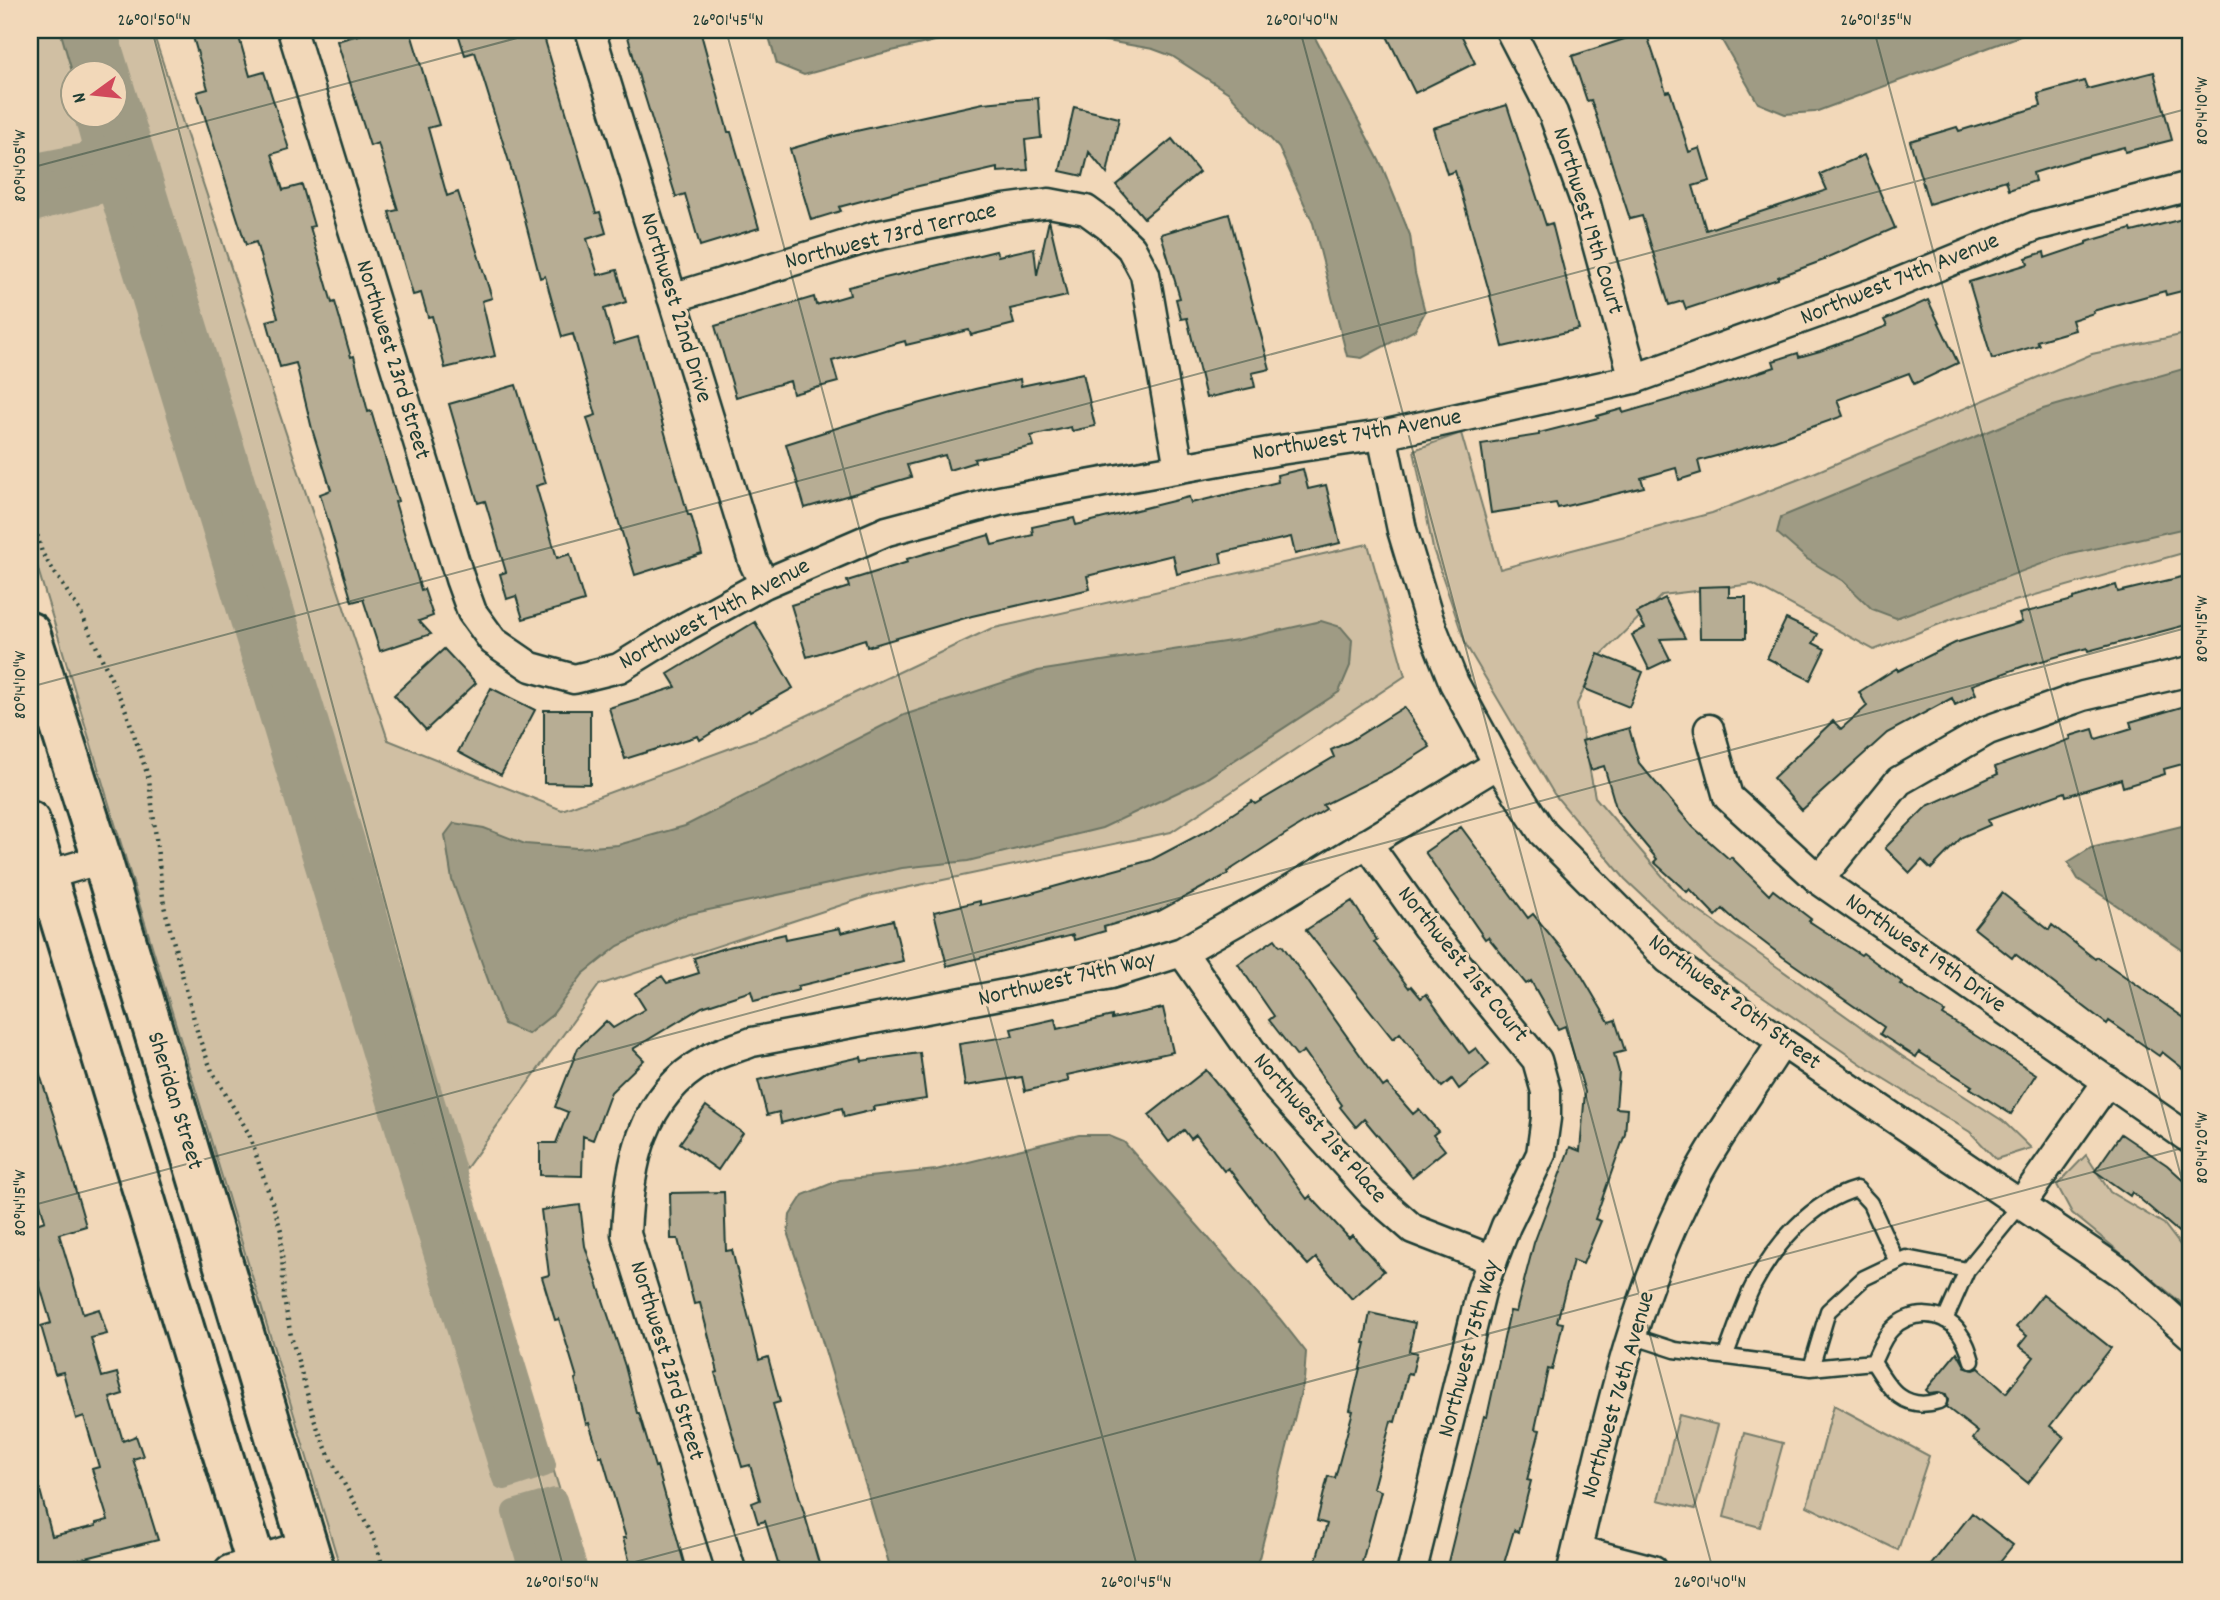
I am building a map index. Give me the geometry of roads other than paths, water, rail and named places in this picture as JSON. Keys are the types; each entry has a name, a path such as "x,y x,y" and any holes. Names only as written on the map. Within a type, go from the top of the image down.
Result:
{"main road":[{"name":"Sheridan Street","path":"30,632 102,859 311,1557"},
{"path":"30,821 38,878 248,1568"}],"street":[{"name":"Northwest 23rd Street","path":"292,30 447,539 472,612 494,641 531,667"},
{"name":"Northwest 22nd Drive","path":"590,30 753,561 764,584"},
{"name":"Northwest 19th Court","path":"1510,30 1553,113 1586,204 1634,379"},
{"name":"Northwest 74th Avenue","path":"531,667 574,679 619,668 687,626 764,584 887,531 999,501 1280,450 1382,435 1634,379 1873,293 2036,226 2190,186"},
{"name":"Northwest 73rd Terrace","path":"672,298 876,236 1004,209 1049,203 1086,210 1108,226 1130,248 1145,274 1179,468"},
{"name":"Northwest 20th Street","path":"1382,435 1402,530 1429,620 1454,683 1498,764 1543,833 1668,959 1782,1042 2123,1274 2190,1334"},
{"path":"1819,880 1899,781 1988,730 2082,696 2190,671"},
{"name":"Northwest 19th Drive","path":"1709,729 1728,797 1819,880 2190,1139"},
{"name":"Northwest 74th Way","path":"636,1149 653,1114 675,1083 706,1059 752,1042 1111,974 1182,952 1498,764"},
{"name":"Northwest 21st Court","path":"1367,843 1426,926 1537,1060 1546,1092"},
{"path":"38,878 102,859"},
{"name":"Northwest 21st Place","path":"1182,952 1278,1090 1373,1194 1413,1229 1493,1260"},
{"name":"Northwest 76th Avenue","path":"1574,1560 1622,1362 1657,1261 1696,1176 1782,1042"},
{"path":"2021,1205 2108,1081"},
{"name":"Northwest 75th Way","path":"1412,1570 1482,1289 1506,1226 1541,1154 1546,1092"},
{"name":"Northwest 23rd Street","path":"636,1149 628,1189 626,1234 730,1570"},
{"path":"248,1568 311,1557"},
{"path":"1574,1560 1653,1570"}],"lane":[{"path":"1725,1357 1753,1286 1790,1232 1827,1201 1857,1189 1870,1203 1897,1262"},
{"path":"1945,1320 1967,1270 2021,1205"},
{"path":"1811,1368 1828,1311 1864,1278 1906,1258 1967,1270"},
{"path":"1873,1362 1890,1331 1901,1321 1915,1315 1931,1315 1945,1320 1961,1335 1972,1361"},
{"path":"1632,1336 1675,1350 1811,1368 1873,1362"},
{"path":"1873,1362 1888,1386 1899,1396 1912,1403 1926,1405 1939,1401"}],"waterway":[{"path":"30,211 110,189 504,1478 544,1465 105,30"},
{"path":"30,166 96,153 90,130"},
{"path":"531,1570 514,1512 555,1500 576,1570"}]}
